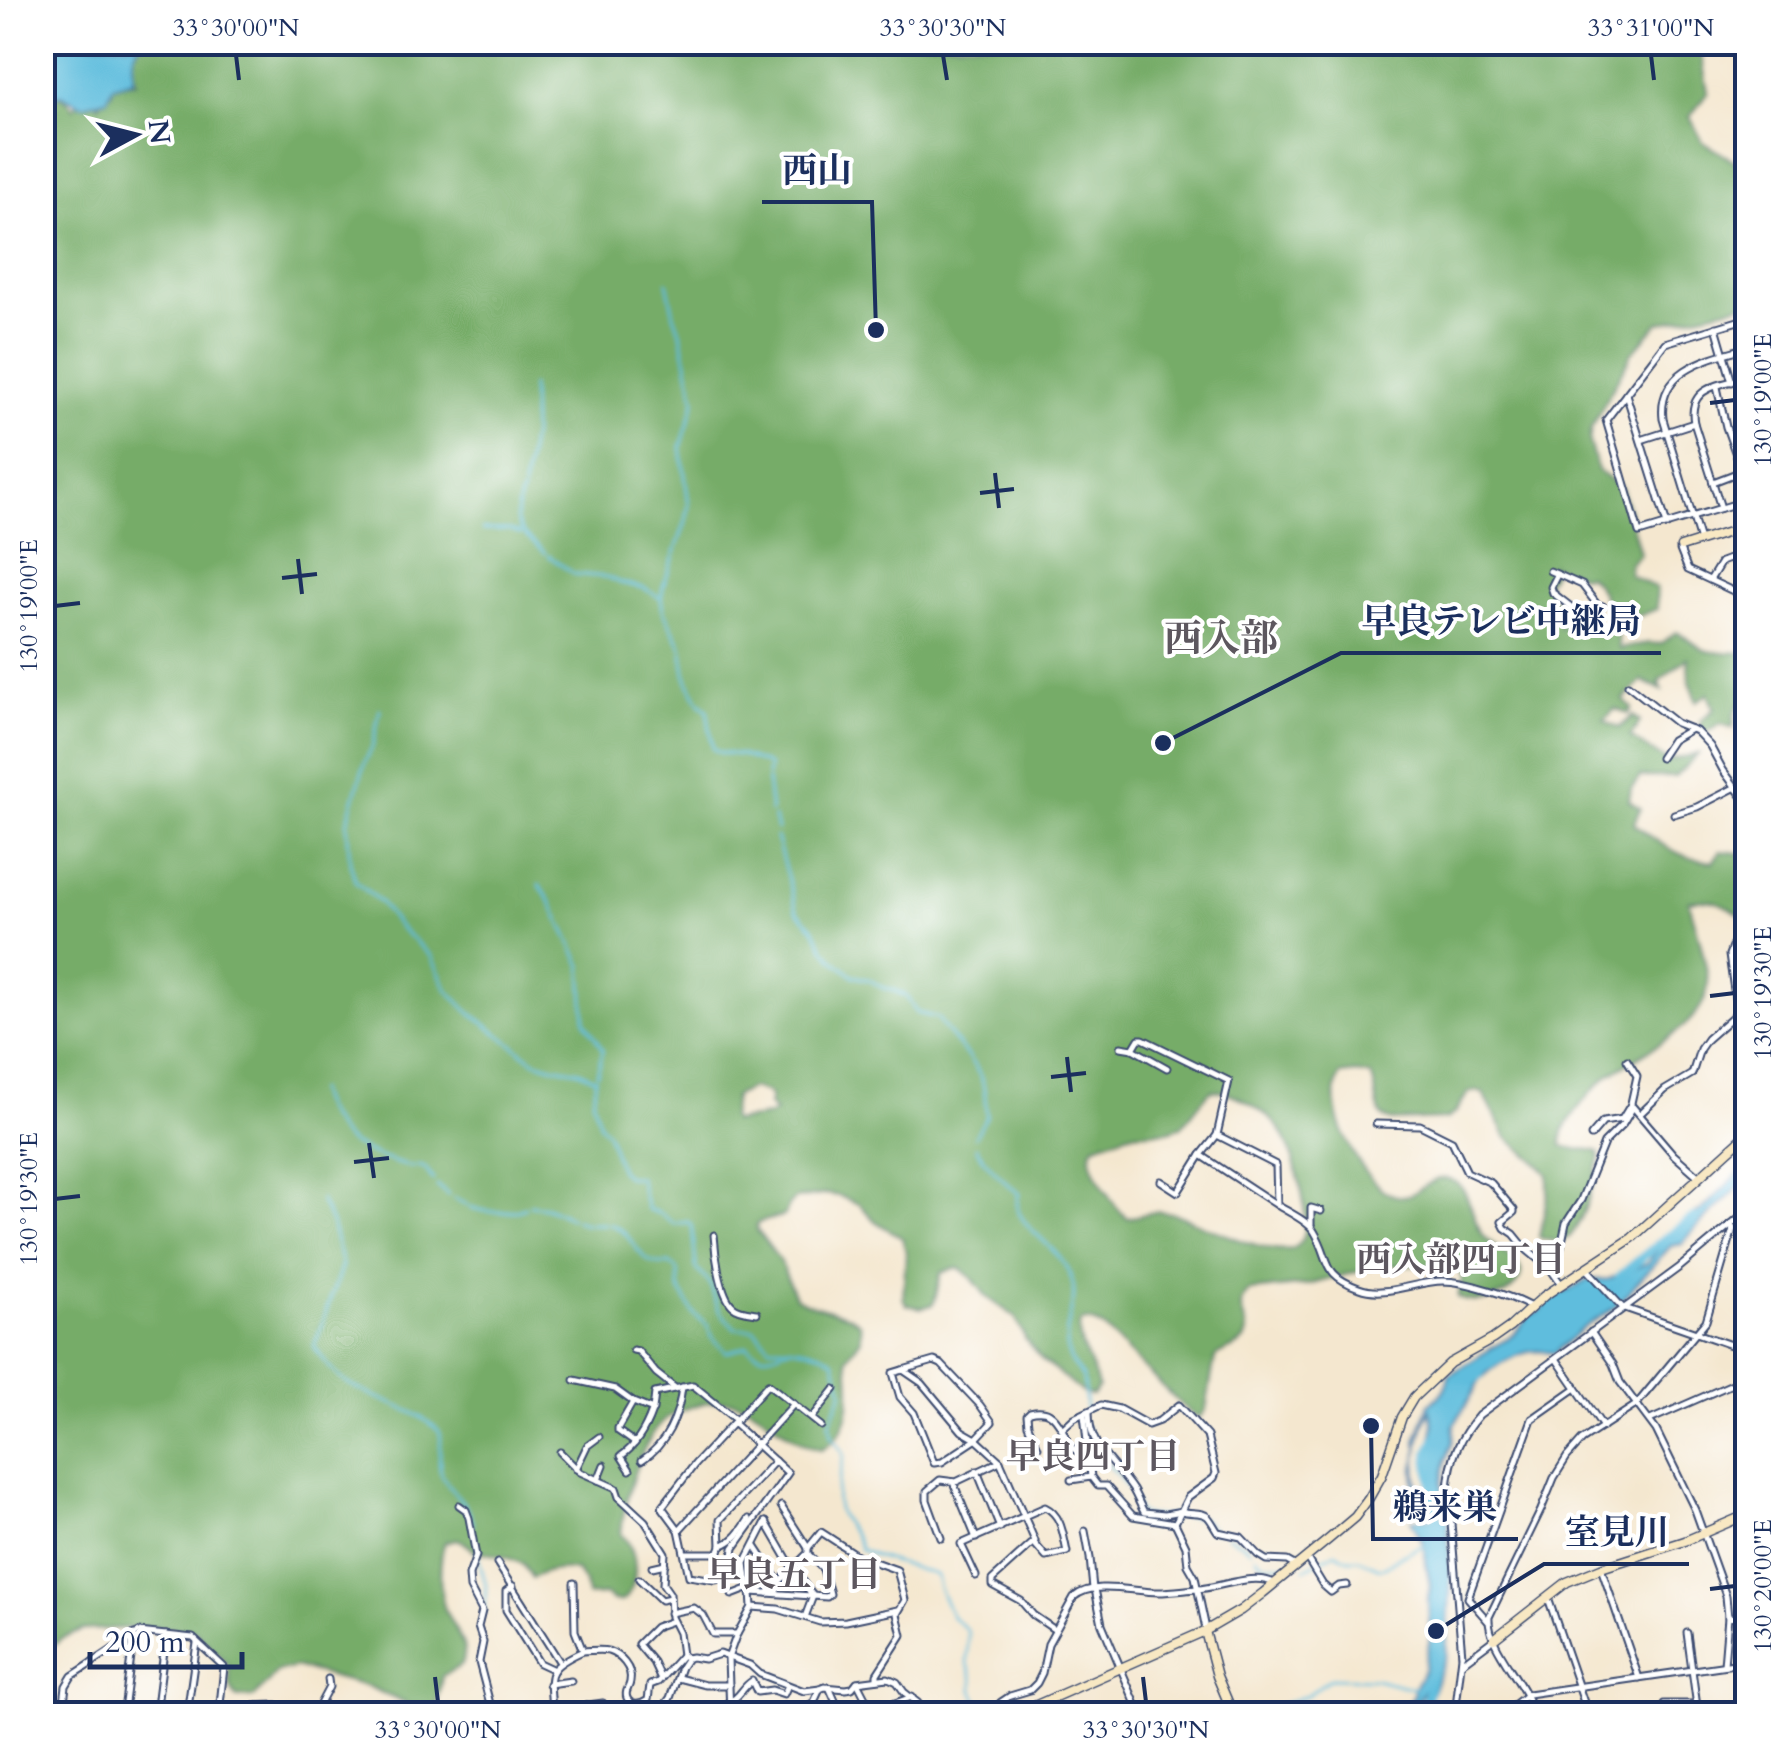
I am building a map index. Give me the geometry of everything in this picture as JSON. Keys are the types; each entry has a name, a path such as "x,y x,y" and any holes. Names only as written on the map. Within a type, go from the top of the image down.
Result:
{"main road":[{"path":"1748,86 1744,106 1748,129"},
{"path":"1682,547 1748,526"},
{"path":"1016,1714 1030,1712 1206,1631 1241,1610 1296,1566 1310,1563 1369,1498 1414,1397 1450,1363 1502,1333 1561,1284 1589,1270 1632,1238 1748,1133"},
{"path":"1494,1639 1567,1582 1662,1550 1748,1514"},
{"path":"1206,1631 1217,1676 1233,1714"}],"street":[{"path":"1748,318 1666,343 1606,420 1638,533 1748,500"},
{"path":"1716,327 1732,382"},
{"path":"1700,541 1662,407 1669,388 1686,368 1748,347"},
{"path":"1721,508 1694,424 1694,400 1701,392 1746,378 1748,389"},
{"path":"1713,482 1742,471 1717,387"},
{"path":"1626,393 1666,525"},
{"path":"1640,440 1694,424"},
{"path":"1682,547 1686,567 1748,598"},
{"path":"1710,580 1721,562 1746,553 1748,562"},
{"path":"1554,574 1582,585 1601,607 1588,620 1554,593 1554,574"},
{"path":"1628,685 1676,723 1696,731 1748,804"},
{"path":"1660,758 1672,740 1691,730"},
{"path":"1674,814 1748,786"},
{"path":"1739,1008 1729,955 1745,914"},
{"path":"1733,947 1748,946"},
{"path":"1640,1114 1665,1090 1692,1074 1700,1049 1748,1003"},
{"path":"1134,1049 1143,1039 1228,1081 1217,1134 1178,1192 1161,1182"},
{"path":"1121,1046 1167,1068"},
{"path":"1553,1272 1566,1223 1581,1200 1604,1144 1623,1124 1632,1105 1637,1076 1627,1060"},
{"path":"1632,1105 1700,1179"},
{"path":"1590,1136 1603,1122 1622,1120 1632,1105"},
{"path":"1376,1124 1420,1125 1452,1141 1467,1172 1491,1183 1514,1210 1502,1222 1504,1228 1561,1284"},
{"path":"1217,1134 1276,1166 1277,1205"},
{"path":"1201,1156 1311,1226"},
{"path":"1321,1211 1311,1208 1311,1226 1334,1276 1362,1290 1449,1281 1476,1286 1531,1307"},
{"path":"1455,1714 1462,1663 1448,1488 1460,1440 1479,1415 1748,1210"},
{"path":"1488,1621 1558,1470 1576,1445 1636,1404 1706,1321 1734,1229 1731,1224"},
{"path":"714,1235 717,1269 730,1302 734,1307 757,1313"},
{"path":"1589,1270 1624,1308 1748,1351"},
{"path":"1591,1332 1620,1382 1650,1420 1695,1510 1726,1596 1724,1666"},
{"path":"633,1350 656,1374 678,1388"},
{"path":"1556,1360 1602,1427"},
{"path":"934,1361 941,1364 992,1422 976,1439 942,1462 934,1463 914,1413 900,1398 893,1374 903,1370 934,1361"},
{"path":"903,1370 922,1383 962,1431 1000,1461 1024,1517 1034,1538 1034,1543 1046,1557 1067,1552 1059,1519 1045,1507 1024,1517 1000,1528 961,1544 976,1576"},
{"path":"1650,1420 1748,1377"},
{"path":"574,1380 615,1389 653,1410"},
{"path":"747,1579 689,1576 679,1530 662,1507 695,1464 768,1384 821,1426"},
{"path":"630,1470 621,1456 635,1443 649,1420 655,1393 693,1385 788,1473 734,1548 730,1577"},
{"path":"642,1460 662,1443 679,1404 678,1388"},
{"path":"1534,1714 1488,1621 1468,1598 1532,1419 1576,1388"},
{"path":"812,1418 835,1389"},
{"path":"634,1402 618,1431 635,1443"},
{"path":"679,1530 794,1404"},
{"path":"1062,1428 1096,1407 1110,1406 1148,1426 1179,1405 1207,1436 1216,1473 1188,1497 1175,1522"},
{"path":"1038,1447 1028,1425 1030,1412 1049,1412 1055,1416 1070,1446 1091,1467"},
{"path":"1087,1414 1091,1477 1098,1486 1106,1486 1134,1516 1175,1522"},
{"path":"1087,1414 1101,1454 1132,1489 1144,1512 1165,1514 1182,1510 1207,1516 1218,1532 1241,1537 1258,1556 1286,1560 1296,1566"},
{"path":"576,1469 587,1446 599,1437"},
{"path":"560,1452 589,1478 616,1488 618,1497 645,1521 665,1553 663,1584 684,1657 670,1698 658,1714"},
{"path":"685,1553 718,1552 720,1520 775,1461"},
{"path":"941,1538 927,1491 940,1480 953,1482 1000,1461"},
{"path":"598,1480 604,1465"},
{"path":"977,1471 1000,1528"},
{"path":"1071,1480 1091,1477"},
{"path":"953,1482 976,1538"},
{"path":"459,1505 470,1518 476,1556 469,1580 482,1611 478,1628 483,1642 480,1662 490,1704 499,1713"},
{"path":"732,1595 750,1590 830,1594 823,1569 780,1506"},
{"path":"721,1546 736,1539 749,1519"},
{"path":"730,1714 728,1658 752,1607 746,1563 766,1522 813,1596"},
{"path":"1175,1522 1195,1577 1206,1631"},
{"path":"768,1593 821,1532 858,1556 897,1570 905,1600 897,1614 902,1636 877,1679"},
{"path":"1085,1532 1102,1624 1140,1714"},
{"path":"1034,1543 992,1580 992,1585 1022,1601 1032,1615 1055,1630"},
{"path":"754,1546 778,1581"},
{"path":"498,1563 559,1661"},
{"path":"1310,1563 1331,1592 1347,1585"},
{"path":"652,1567 665,1564"},
{"path":"1601,1568 1638,1678"},
{"path":"640,1579 661,1600 670,1598"},
{"path":"991,1714 1010,1696 1030,1690 1037,1683 1048,1644 1080,1592 1157,1592 1268,1580 1274,1584"},
{"path":"574,1583 576,1631 582,1650"},
{"path":"513,1586 506,1591 506,1610 539,1664 554,1670"},
{"path":"805,1617 813,1596"},
{"path":"1548,1596 1588,1714"},
{"path":"752,1607 778,1609 820,1622 898,1610"},
{"path":"670,1612 694,1608 703,1615 713,1634 737,1634"},
{"path":"1728,1618 1748,1618"},
{"path":"660,1678 654,1662 638,1644 654,1628 672,1621"},
{"path":"48,1714 62,1708 68,1680 139,1632 193,1638 224,1668 218,1714"},
{"path":"1687,1633 1698,1714"},
{"path":"124,1711 134,1634"},
{"path":"64,1702 152,1714 166,1635"},
{"path":"1462,1663 1494,1639"},
{"path":"187,1714 198,1642"},
{"path":"552,1714 549,1684 554,1670 559,1661 582,1650 609,1652 626,1663 631,1675 626,1695 633,1704 647,1702 650,1685 684,1657 704,1659 720,1654 804,1691 829,1687 846,1690 857,1682 888,1678 918,1703 915,1714"},
{"path":"1502,1714 1526,1695 1748,1662"},
{"path":"677,1678 729,1685"},
{"path":"328,1680 329,1687 320,1704 328,1714"},
{"path":"549,1684 571,1681"},
{"path":"729,1702 752,1681 757,1692 772,1690 784,1694 788,1685"},
{"path":"857,1682 873,1713"},
{"path":"829,1687 841,1714"},
{"path":"795,1714 814,1702 820,1689"},
{"path":"864,1714 912,1697"},
{"path":"588,1705 603,1703 608,1714"},
{"path":"1664,1714 1664,1704 1697,1704"},
{"path":"243,1714 244,1706 277,1705 284,1714"}],"green space":[{"path":"140,42 1592,42 1627,53 1665,44 1701,53 1708,92 1690,117 1703,142 1735,161 1747,185 1747,266 1741,272 1747,302 1659,323 1632,353 1591,428 1589,442 1597,470 1622,488 1640,554 1630,564 1630,575 1656,588 1657,609 1639,616 1620,612 1619,649 1661,644 1676,632 1705,650 1747,654 1747,700 1735,711 1733,728 1720,723 1702,735 1700,721 1714,709 1708,694 1696,701 1688,658 1659,681 1662,690 1643,681 1623,700 1632,708 1629,714 1615,709 1604,720 1619,728 1633,716 1640,722 1630,737 1667,761 1698,754 1675,777 1640,777 1631,789 1629,801 1640,808 1634,824 1691,858 1713,862 1720,851 1740,853 1747,865 1747,919 1713,901 1689,901 1706,967 1708,985 1704,1000 1685,1025 1603,1080 1568,1123 1562,1146 1594,1150 1600,1158 1584,1210 1570,1236 1559,1241 1539,1237 1548,1175 1507,1138 1483,1093 1468,1093 1446,1119 1390,1121 1378,1108 1371,1076 1340,1075 1336,1087 1338,1114 1347,1141 1368,1175 1382,1189 1404,1196 1440,1179 1456,1182 1484,1236 1520,1268 1519,1280 1497,1298 1476,1301 1458,1297 1462,1279 1452,1267 1378,1266 1308,1285 1250,1291 1241,1304 1245,1339 1215,1357 1206,1409 1200,1417 1180,1404 1104,1328 1086,1321 1080,1323 1080,1340 1098,1388 1092,1395 1084,1394 1042,1360 1015,1317 987,1297 960,1269 941,1273 932,1305 907,1305 903,1298 906,1252 902,1238 875,1221 859,1204 839,1196 795,1199 784,1216 760,1222 757,1230 780,1261 795,1297 850,1316 860,1324 861,1339 847,1358 850,1396 845,1421 832,1442 821,1449 801,1442 756,1411 734,1402 701,1404 666,1419 648,1442 629,1489 621,1534 634,1558 635,1577 622,1601 613,1601 606,1595 587,1596 585,1583 576,1571 553,1570 532,1578 523,1564 474,1550 456,1539 445,1542 442,1599 462,1642 464,1657 462,1665 442,1676 437,1705 423,1710 369,1687 295,1667 277,1672 255,1697 236,1698 230,1686 228,1664 195,1631 156,1627 83,1630 61,1639 43,1655 43,95 60,97 74,108 80,99 95,100 99,105 103,96 112,92 112,84 136,82 131,61","holes":["1551,565 1588,575 1593,580 1607,607 1606,628 1591,633 1582,623 1572,620 1560,627 1566,603 1554,601 1547,582 1553,573","752,1088 767,1093 768,1105 775,1112 733,1122 734,1096","1222,1091 1249,1103 1273,1121 1285,1138 1305,1212 1300,1243 1291,1249 1249,1243 1173,1213 1158,1211 1128,1218 1102,1184 1091,1160 1093,1146 1130,1133 1181,1127 1209,1092"]}],"water":[{"path":"47,43 142,43 134,56 133,80 113,86 107,99 83,105 61,95 43,99 51,64"},
{"path":"1747,1165 1747,1179 1682,1244 1671,1246 1614,1308 1554,1353 1520,1355 1484,1376 1454,1425 1442,1483 1444,1500 1415,1503 1417,1456 1417,1476 1423,1495 1418,1495 1418,1501 1426,1498 1434,1483 1430,1410 1418,1448 1416,1441 1429,1404 1443,1392 1449,1375 1514,1334 1555,1294 1648,1263 1662,1243"},
{"path":"1447,1516 1451,1580 1446,1656 1432,1691 1427,1686 1415,1714 1407,1714 1424,1670 1430,1638 1430,1586 1423,1543 1411,1520"}],"waterway":[{"path":"667,282 695,401 681,447 689,505 663,587 663,610 682,648 687,679 707,710 713,749 766,764 767,776"},
{"path":"523,488 532,434 531,386"},
{"path":"522,491 516,513 519,527 545,553"},
{"path":"482,530 520,534"},
{"path":"549,556 574,574 607,577 644,588 660,598"},
{"path":"380,709 373,745 347,823 350,863 356,882 431,956 447,989 467,1010 533,1060 596,1079"},
{"path":"767,780 771,812"},
{"path":"774,818 777,830"},
{"path":"776,837 797,911 814,928 824,948 854,976 906,996 917,1013 938,1018 973,1065 983,1084 987,1115 975,1137"},
{"path":"539,884 582,966 585,1021 603,1050 597,1074"},
{"path":"596,1077 593,1102 620,1170 628,1177 639,1177 647,1209 674,1224 692,1225 696,1267"},
{"path":"317,1090 328,1116 346,1139 378,1156 414,1167"},
{"path":"976,1147 1019,1194 1017,1207 1023,1219 1067,1268 1073,1284 1073,1303"},
{"path":"418,1166 425,1168 433,1180"},
{"path":"437,1186 448,1195"},
{"path":"453,1198 467,1205"},
{"path":"320,1200 331,1223 342,1265 314,1347 348,1383 409,1411 439,1431"},
{"path":"530,1205 571,1218"},
{"path":"470,1207 498,1212 525,1207"},
{"path":"1619,1277 1693,1218"},
{"path":"576,1220 605,1224"},
{"path":"609,1224 626,1234 649,1261 677,1269"},
{"path":"697,1269 710,1284 719,1310 735,1328 754,1329 770,1346 812,1350 834,1361 843,1391 830,1422 832,1436 844,1454 837,1496 839,1512 860,1549 936,1575 951,1616 968,1634 967,1661 973,1691 985,1714"},
{"path":"678,1271 679,1288 694,1314 727,1352 747,1346 768,1354 790,1347"},
{"path":"1072,1306 1067,1350 1083,1378 1086,1409"},
{"path":"1436,1525 1430,1451 1454,1398 1480,1375"},
{"path":"1087,1427 1095,1449 1130,1490 1138,1512 1174,1515"},
{"path":"440,1433 442,1475 468,1510 473,1524"},
{"path":"1183,1516 1201,1518 1215,1532"},
{"path":"1227,1536 1250,1550"},
{"path":"1305,1569 1335,1552 1385,1567 1424,1545"},
{"path":"477,1552 486,1585 484,1613"},
{"path":"1256,1556 1267,1564 1289,1565"},
{"path":"1258,1714 1309,1694 1330,1678 1375,1679 1416,1689"},
{"path":"1423,1714 1431,1678"}],"place":[{"name":"西山","path":"876,330"},
{"name":"早良テレビ中継局","path":"1163,743"},
{"name":"鵜来巣","path":"1371,1426"},
{"name":"室見川","path":"1436,1631"}],"district":[{"name":"西入部","path":"1221,638"},
{"name":"西入部四丁目","path":"1461,1259"},
{"name":"早良四丁目","path":"1093,1456"},
{"name":"早良五丁目","path":"794,1574"}]}
